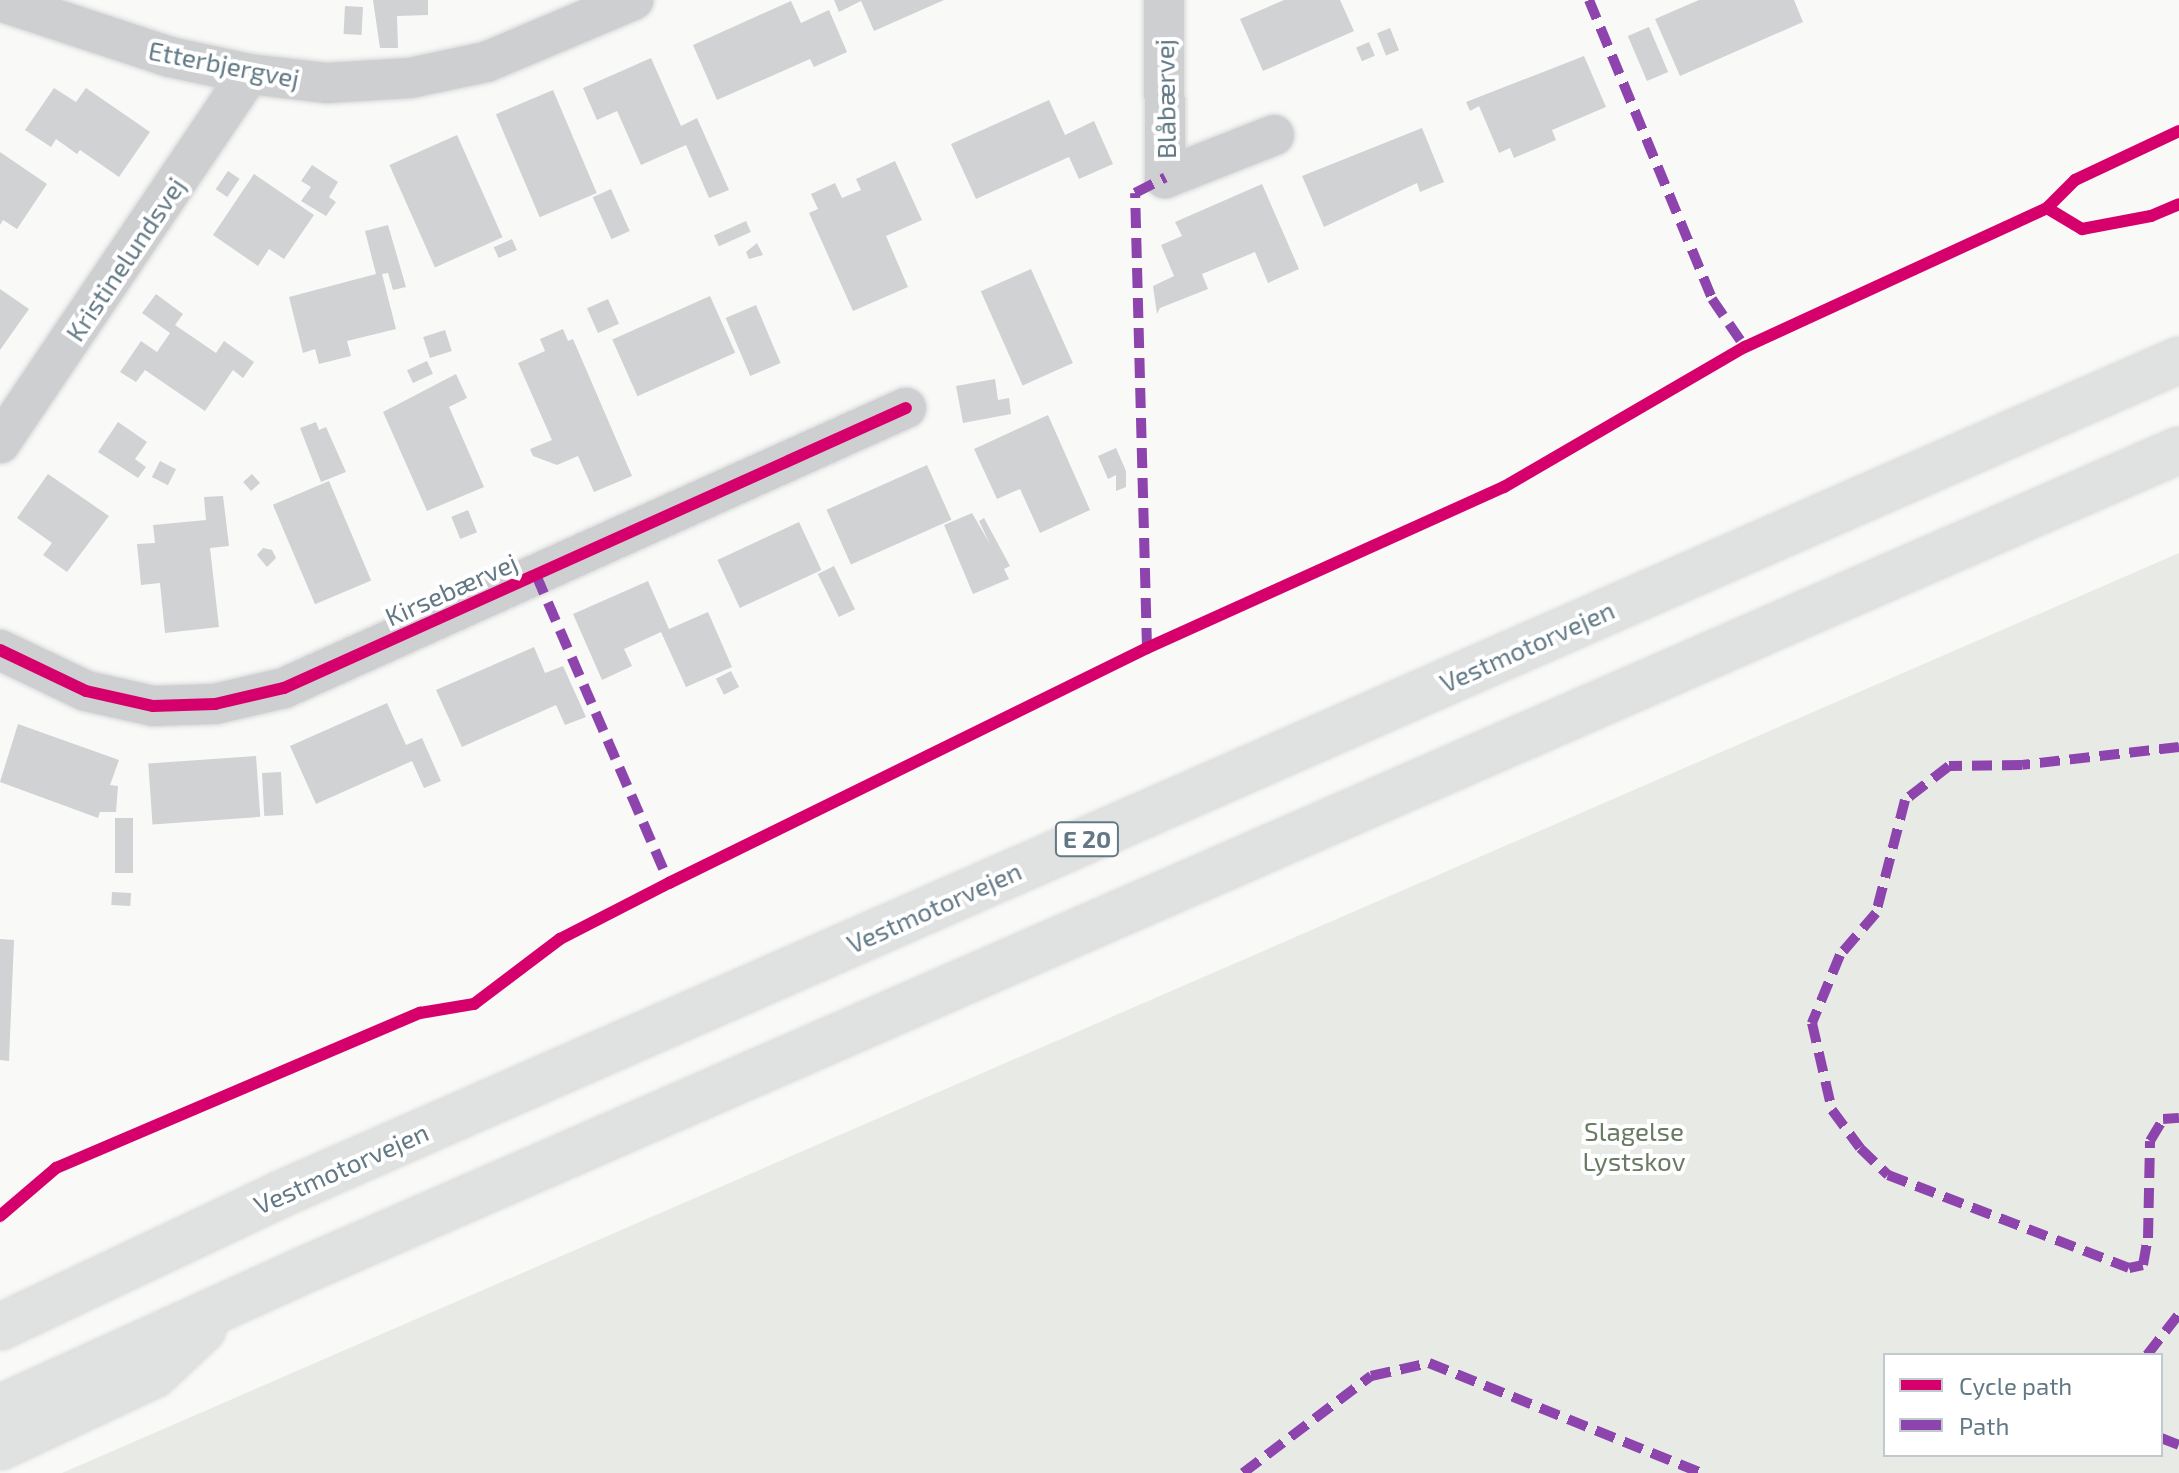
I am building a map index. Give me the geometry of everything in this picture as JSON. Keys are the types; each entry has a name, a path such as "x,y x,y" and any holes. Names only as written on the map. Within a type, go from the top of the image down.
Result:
{"highway":[{"name":"Vestmotorvejen","path":"0,1327 281,1194 2179,360"},
{"path":"0,1408 2179,450"},
{"path":"0,1447 154,1375 227,1306"}],"street":[{"name":"Blåbærvej","path":"1164,0 1165,178 1274,135"},
{"name":"Etterbjergvej","path":"0,1 170,57 249,74 327,83 410,78 486,62 614,4"},
{"name":"Kristinelundsvej","path":"0,443 249,74"},
{"name":"Kirsebærvej","path":"0,650 86,691 153,706 215,704 284,688 906,408"}],"green space":[{"name":"Slagelse Lystskov","path":"2179,553 2179,1473 62,1473"}],"building":[{"path":"373,0 428,0 428,15 397,16 398,48 380,48"},
{"path":"834,0 944,0 874,31 861,1 839,12"},
{"path":"1284,0 1340,0 1354,31 1263,71 1240,19"},
{"path":"1699,0 1794,0 1803,22 1680,76 1655,19"},
{"path":"791,1 801,23 829,10 847,52 814,67 810,59 717,100 693,45"},
{"path":"345,6 363,7 362,35 344,34"},
{"path":"1649,27 1668,72 1647,81 1628,36"},
{"path":"1390,28 1399,50 1386,55 1377,33"},
{"path":"1369,42 1375,56 1362,61 1356,47"},
{"path":"1584,56 1606,107 1552,130 1556,140 1514,158 1510,148 1499,153 1479,106 1470,111 1466,102"},
{"path":"651,58 681,126 697,118 729,190 709,198 686,145 641,165 617,111 597,120 583,88"},
{"path":"54,88 76,102 86,88 150,132 119,177 80,150 77,154 56,139 51,147 25,130"},
{"path":"553,90 597,193 540,217 496,114"},
{"path":"1049,100 1065,135 1094,121 1113,164 1079,179 1069,157 976,199 951,144"},
{"path":"1422,128 1444,182 1420,192 1417,183 1324,227 1302,176"},
{"path":"457,135 503,237 435,267 389,165"},
{"path":"0,152 47,184 17,229 3,220 0,225"},
{"path":"895,161 922,220 886,236 908,287 853,311 809,213 818,209 811,194 835,183 842,198 861,190 856,179"},
{"path":"312,165 338,182 329,197 336,202 326,216 301,201 311,187 301,181"},
{"path":"228,171 240,179 227,197 216,189"},
{"path":"254,174 314,215 284,259 269,249 258,266 213,235"},
{"path":"1262,184 1299,269 1268,283 1255,252 1202,274 1208,289 1160,308 1157,314 1153,286 1174,276 1161,245 1182,236 1175,222"},
{"path":"611,189 630,231 611,239 593,197"},
{"path":"746,221 751,232 719,246 714,235"},
{"path":"388,225 406,287 393,290 388,273 382,274 396,329 347,341 351,356 319,364 315,349 303,353 289,297 376,274 365,231"},
{"path":"512,239 517,250 499,258 494,247"},
{"path":"757,243 763,255 749,259 746,252"},
{"path":"1031,269 1073,363 1023,385 981,291"},
{"path":"0,289 29,309 0,350"},
{"path":"156,294 183,314 175,325 216,353 224,341 254,362 243,378 233,370 205,411 145,370 136,382 120,372 141,341 157,352 170,333 142,313"},
{"path":"710,296 735,353 637,396 612,340"},
{"path":"608,299 619,324 598,333 587,308"},
{"path":"756,305 781,363 750,376 726,318"},
{"path":"563,329 568,341 573,339 632,476 594,492 578,456 557,465 533,456 530,449 552,440 518,363 545,351 540,339"},
{"path":"445,330 452,351 430,358 423,337"},
{"path":"427,361 433,374 413,383 407,370"},
{"path":"456,374 467,398 449,407 484,487 427,511 383,412"},
{"path":"995,379 998,400 1009,398 1011,414 963,423 956,386"},
{"path":"1048,415 1090,510 1040,533 1020,489 997,499 974,449"},
{"path":"118,422 147,442 135,459 146,467 138,478 98,452"},
{"path":"316,422 319,430 326,427 346,472 321,482 300,428"},
{"path":"1116,448 1126,471 1126,487 1116,491 1116,475 1108,479 1098,456"},
{"path":"160,461 176,469 168,485 152,477"},
{"path":"927,465 951,520 851,565 827,510"},
{"path":"48,474 109,516 67,572 43,555 52,543 17,518"},
{"path":"252,474 260,483 251,491 243,482"},
{"path":"329,481 371,580 315,604 273,505"},
{"path":"223,496 229,546 210,548 219,627 165,633 160,583 141,585 137,544 155,543 153,525 206,520 204,497"},
{"path":"468,510 477,532 460,539 451,517"},
{"path":"972,513 990,544 979,521 984,518 1010,566 1004,569 1009,579 973,594 944,525"},
{"path":"799,522 821,570 740,608 717,560"},
{"path":"263,548 272,550 276,558 267,567 257,555"},
{"path":"834,566 855,609 839,617 818,574"},
{"path":"648,581 669,629 708,612 732,667 686,687 661,632 624,649 632,666 602,680 573,614"},
{"path":"534,647 545,673 563,666 586,717 565,725 556,705 462,747 436,690"},
{"path":"731,671 739,687 724,695 716,679"},
{"path":"387,703 406,745 422,738 441,781 424,788 412,761 316,804 290,746"},
{"path":"18,724 119,760 110,785 118,786 116,812 100,812 98,818 0,782"},
{"path":"256,756 260,817 153,824 148,764"},
{"path":"281,772 283,815 264,816 262,773"},
{"path":"115,818 133,818 133,873 115,873"},
{"path":"112,892 131,893 130,906 111,905"},
{"path":"0,939 14,940 9,1061 0,1060"}],"marked path":[{"path":"1589,0 1712,299 1745,347"},
{"path":"1147,648 1135,193 1165,178"},
{"path":"536,575 669,883"},
{"path":"2179,747 2022,765 1949,766 1905,800 1876,913 1840,955 1812,1023 1832,1110 1860,1148 1888,1175 2129,1268 2143,1265 2148,1238 2150,1141 2163,1119 2179,1118"},
{"path":"2149,1353 2179,1314"},
{"path":"1243,1473 1371,1376 1429,1363 1701,1473"},
{"path":"2163,1439 2179,1445"}],"cycle path":[{"path":"0,1216 56,1168 420,1013 474,1004 560,939 669,883 1147,648 1504,487 1745,347 2047,208 2075,180 2179,131"},
{"path":"2047,208 2082,229 2151,216 2179,204"},
{"path":"0,650 86,691 153,706 215,704 284,688 906,408"}]}
